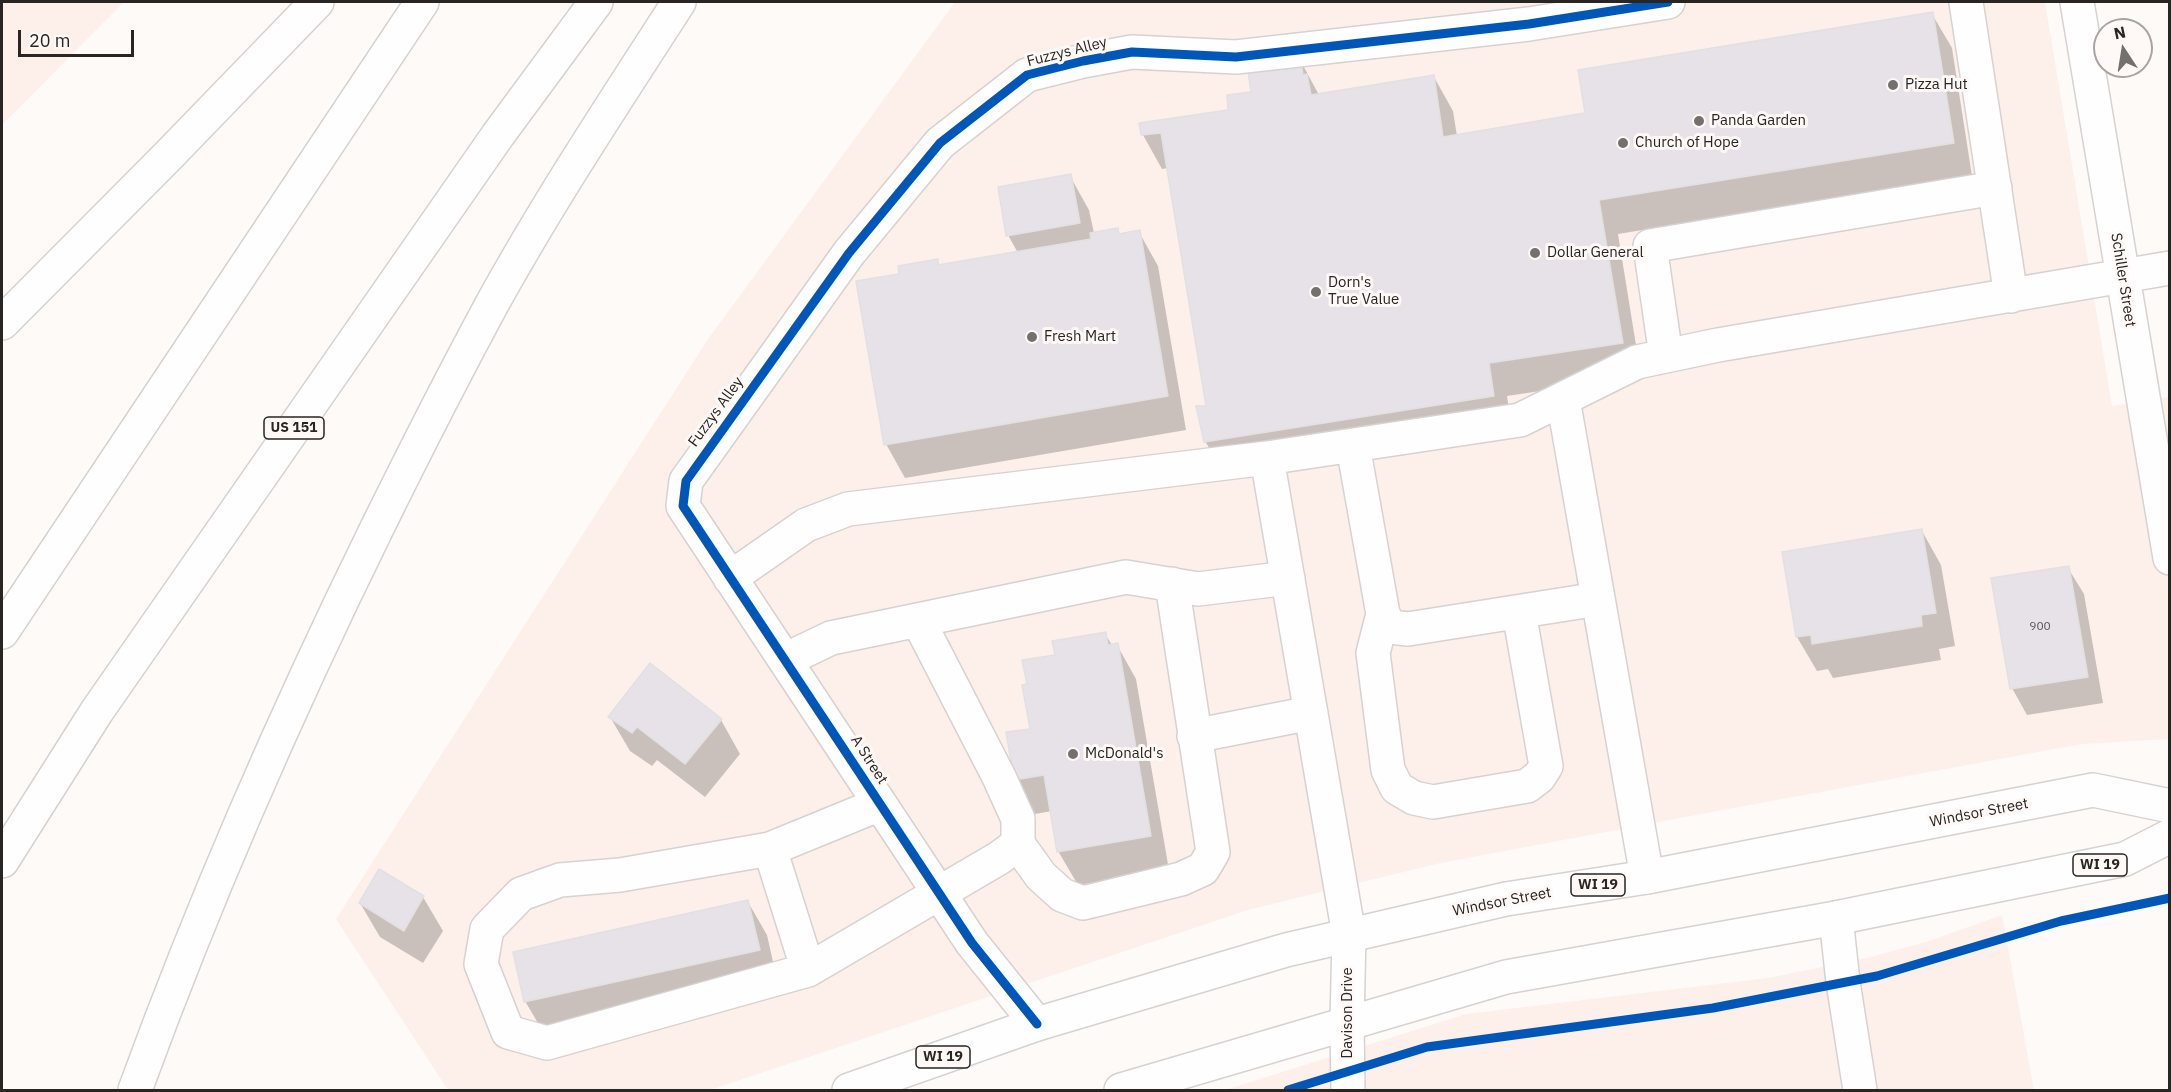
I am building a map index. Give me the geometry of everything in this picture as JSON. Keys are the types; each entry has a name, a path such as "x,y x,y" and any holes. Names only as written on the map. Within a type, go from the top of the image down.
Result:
{"main road":[{"path":"2,322 317,2"},
{"path":"2,632 422,2"},
{"name":"US 151","path":"2,861 97,711 498,135 596,2"},
{"path":"140,1084 171,992 251,796 343,598 423,435 493,302 587,146 679,2"},
{"name":"Fuzzys Alley","path":"683,506 686,481 849,253 940,143 1028,75 1132,52 1236,57 1529,24 1668,2"},
{"path":"1966,2 2011,296"},
{"name":"Schiller Street","path":"2076,2 2122,277 2160,445 2169,558"},
{"path":"1666,356 1650,246 1995,188"},
{"path":"730,578 806,525 848,508 1267,458 1520,420 1637,362 1718,345 2169,268"},
{"path":"1563,399 1647,877"},
{"path":"1353,446 1383,614 1390,627 1408,629 1598,599"},
{"name":"Davison Drive","path":"1267,458 1349,935 1348,1090"},
{"name":"A Street","path":"683,506 972,943 1037,1024"},
{"path":"785,660 831,638 1126,577 1198,589 1288,578"},
{"path":"918,620 999,777 1018,819 1018,844 1041,876 1062,895 1083,903 1181,879 1203,869 1213,852 1172,584"},
{"path":"1383,614 1373,652 1388,770 1397,788 1414,798 1432,802 1527,786 1539,777 1546,766 1519,612"},
{"path":"1194,736 1311,713"},
{"name":"Windsor Street","path":"849,1090 1037,1024 1286,950 1506,899 1647,877 2093,790 2169,806"},
{"path":"880,804 770,849 620,875 560,880 520,894 487,929 481,964 508,1032 547,1043 808,970 999,858 1018,844"},
{"name":"WI 19","path":"1121,1090 1506,977 1836,918 2125,859 2169,836"},
{"path":"770,849 808,970"},
{"path":"1836,918 1843,982 1860,1090"}],"shaded area":[{"path":"2,2 124,2 2,125"},
{"path":"955,2 2045,2 2112,406 2169,397 2169,739 2082,744 1436,864 1248,910 710,1090 448,1090 336,919 708,339"},
{"path":"2002,915 2034,1090 1225,1090 1466,1014 1768,978 1871,957 1929,941"}],"building":[{"path":"1933,12 1954,143 1599,200 1623,343 1489,363 1494,396 1204,442 1196,406 1206,406 1161,133 1141,135 1139,123 1228,110 1227,95 1251,92 1247,64 1300,56 1303,75 1307,74 1311,95 1434,75 1443,137 1585,113 1578,70"},
{"path":"1071,174 1080,223 1006,236 998,187"},
{"path":"1118,228 1119,234 1140,230 1168,396 884,445 856,281 899,274 898,266 938,259 938,265 1091,239 1090,233"},
{"path":"1922,529 1936,613 1921,615 1922,626 1812,644 1811,635 1796,637 1782,552"},
{"path":"2069,566 2088,677 2010,689 1991,578"},
{"name":"McDonald's","path":"1106,632 1108,645 1118,643 1151,836 1057,852 1044,775 1014,780 1006,732 1030,729 1022,685 1027,684 1022,660 1055,655 1052,641"},
{"path":"650,663 722,719 685,764 637,727 632,733 608,717"},
{"path":"379,869 424,896 404,931 359,903"},
{"path":"748,900 760,950 524,1002 513,952"}],"cycle path":[{"path":"1037,1024 972,943 683,506 686,481 849,253 940,143 1027,75 1132,52 1236,57 1529,24 1668,2"},
{"path":"1288,1090 1427,1047 1713,1008 1877,976 2061,921 2170,898"}],"place":[{"name":"Pizza Hut","path":"1893,85"},
{"name":"Panda Garden","path":"1699,121"},
{"name":"Church of Hope","path":"1623,143"},
{"name":"Dollar General","path":"1535,253"},
{"name":"Dorn's True Value","path":"1316,292"},
{"name":"Fresh Mart","path":"1032,337"},
{"name":"McDonald's","path":"1073,754"}]}
